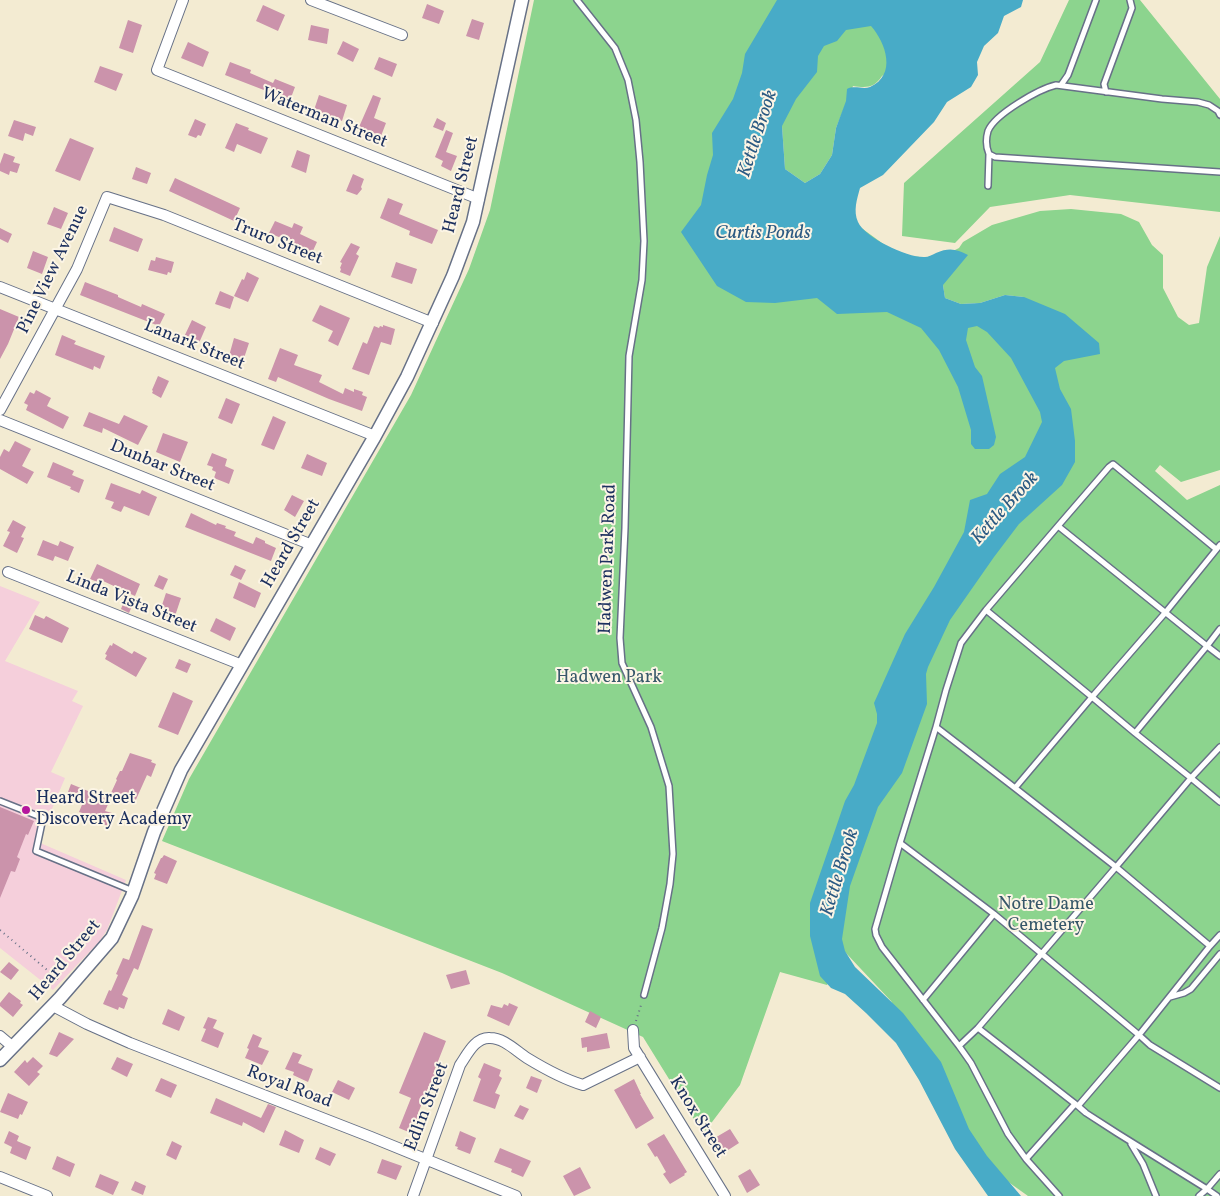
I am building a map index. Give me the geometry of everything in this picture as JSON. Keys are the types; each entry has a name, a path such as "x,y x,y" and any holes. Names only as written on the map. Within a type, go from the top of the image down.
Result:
{"street":[{"name":"Waterman Street","path":"183,0 157,70 479,199"},
{"path":"311,0 402,35"},
{"name":"Heard Street","path":"0,1060 53,1006 112,938 123,918 154,832 181,770 375,436 407,376 433,323 467,244 479,199 522,0"},
{"name":"Pine View Avenue","path":"0,410 77,268 107,197"},
{"name":"Truro Street","path":"107,197 164,215 433,323"},
{"name":"Lanark Street","path":"0,287 375,436"},
{"name":"Dunbar Street","path":"0,420 312,545"},
{"name":"Linda Vista Street","path":"8,572 242,664"},
{"name":"Royal Road","path":"53,1006 130,1043 516,1196"},
{"name":"Knox Street","path":"633,1030 634,1048 726,1196"},
{"path":"0,1036 13,1047"},
{"name":"Edlin Street","path":"413,1196 460,1066 469,1050 478,1042 489,1038 504,1042 550,1071 569,1081 583,1085 640,1057"},
{"path":"0,1177 24,1192 47,1196"}],"lane":[{"name":"Hadwen Park Road","path":"577,0 615,48 628,80 635,114 640,162 644,241 642,280 629,356 626,528 620,638 622,663 652,726 669,786 673,854 662,928 644,995"},
{"path":"1061,85 1068,75 1096,0"},
{"path":"1106,92 1104,84 1132,8 1130,0"},
{"path":"988,186 989,154 986,142 989,130 997,120 1044,88 1061,85 1198,102 1209,105 1218,111 1220,116"},
{"path":"989,154 995,157 1220,172"},
{"path":"1015,788 1165,613 1218,547 1113,464 986,610 961,643 875,928 882,947 971,1063 1017,1149 1059,1196"},
{"path":"1058,526 1220,656"},
{"path":"986,610 1220,802"},
{"path":"1135,733 1220,629"},
{"path":"936,727 1116,868 1210,946"},
{"path":"959,1046 978,1028 1191,778 1220,747"},
{"path":"0,802 43,818 36,851 134,891"},
{"path":"900,843 994,914 1150,1045 1220,1088"},
{"path":"923,1000 994,914"},
{"path":"1026,1159 1139,1036 1220,935"},
{"path":"1169,998 1191,989 1220,954"},
{"path":"978,1028 1086,1113 1217,1196"},
{"path":"1129,1141 1143,1164 1156,1196"},
{"path":"1199,1196 1207,1190 1220,1174"}],"path":[{"path":"0,930 69,988"},
{"path":"633,1030 644,995"}],"shaded area":[{"name":"Heard Street Discovery Academy","path":"0,586 40,602 5,661 78,691 72,701 83,706 51,772 65,778 38,842 126,880 107,930 99,942 53,990 0,948"}],"green space":[{"name":"Hadwen Park","path":"534,0 1005,0 882,76 873,85 866,87 853,86 836,128 832,155 820,174 805,183 785,169 782,126 763,156 897,254 927,258 951,252 959,248 963,242 992,225 1040,211 1071,209 1121,214 1139,222 1152,245 1163,255 1163,288 1178,317 1189,325 1199,323 1207,267 1220,236 1220,470 1181,482 1160,465 1155,471 1187,500 1220,485 1220,1196 1028,1196 993,1171 891,1001 845,952 827,985 780,972 740,1085 703,1134 643,1037 502,973 162,841 189,779 411,395 469,269 490,210","holes":["943,285 945,298 961,304 980,303 1005,295 1024,297 933,310"]},
{"path":"1069,0 1140,0 1220,99 1220,212 1070,195 990,207 955,243 902,236 904,183 1040,62"}],"water":[{"path":"777,0 1023,0 1021,7 1004,16 998,33 984,46 977,62 978,75 971,87 947,102 934,122 883,175 860,188 856,214 862,228 898,251 926,257 949,249 968,255 943,285 945,298 961,304 980,303 1005,295 1024,297 1065,314 1099,343 1100,354 1064,361 1055,368 1060,389 1071,409 1075,441 1075,462 1062,485 1019,524 950,620 928,667 926,674 927,704 902,773 878,807 850,886 842,939 845,951 855,967 903,1013 941,1062 969,1129 987,1156 1021,1196 988,1196 955,1149 919,1080 896,1043 845,994 831,988 820,976 810,936 810,903 845,801 854,785 877,723 874,703 905,634 934,587 964,532 970,500 987,494 1000,474 1025,457 1042,422 1040,412 1011,358 987,332 977,326 968,328 966,340 975,367 982,376 996,437 994,445 989,449 975,449 971,444 971,430 958,387 939,350 921,328 887,312 837,314 817,298 775,303 746,302 717,286 681,232 701,205 713,155 712,133 733,99 742,73 745,54","holes":["871,26 881,41 886,58 884,75 870,87 847,89 846,101 836,128 832,155 820,174 805,183 785,169 782,126 796,99 817,72 818,56 824,46 837,41 846,30"]}],"building":[{"path":"427,4 444,11 439,24 422,18"},
{"path":"263,5 285,15 278,31 256,21"},
{"path":"472,19 484,23 479,40 466,36"},
{"path":"128,20 142,25 133,53 119,48"},
{"path":"311,25 329,29 327,44 308,40"},
{"path":"343,41 359,49 353,62 337,54"},
{"path":"188,42 209,52 203,67 181,58"},
{"path":"379,57 397,64 392,77 374,69"},
{"path":"230,62 251,70 250,73 273,83 275,79 295,87 289,103 268,95 269,92 225,75"},
{"path":"100,66 123,74 116,91 94,82"},
{"path":"319,95 347,105 342,121 314,110"},
{"path":"373,95 381,98 374,118 386,123 381,136 359,127"},
{"path":"437,118 446,123 443,131 433,127"},
{"path":"195,119 206,124 201,136 198,135 196,138 188,135"},
{"path":"14,120 36,127 33,136 25,133 23,141 8,136"},
{"path":"236,123 268,138 261,154 237,144 234,152 225,148"},
{"path":"446,130 453,133 446,152 457,156 451,171 441,166 443,161 435,157"},
{"path":"70,138 94,148 80,181 55,171"},
{"path":"297,150 310,155 306,173 291,167"},
{"path":"4,153 15,157 13,162 20,164 17,173 10,171 9,175 0,171 0,164"},
{"path":"136,167 151,173 147,184 132,179"},
{"path":"353,174 364,179 362,189 357,195 346,191"},
{"path":"175,178 240,208 234,221 169,191"},
{"path":"388,198 403,204 399,214 438,230 432,244 409,235 410,231 380,218"},
{"path":"54,207 68,213 61,229 47,224"},
{"path":"275,221 292,228 294,223 303,227 300,234 317,242 311,255 302,250 303,247 269,233"},
{"path":"114,227 143,239 138,252 109,241"},
{"path":"0,228 12,234 8,243 0,239"},
{"path":"351,243 360,247 356,254 359,256 350,276 340,272 342,263 340,262"},
{"path":"33,251 48,257 42,274 27,268"},
{"path":"156,257 174,262 171,273 168,272 167,275 148,270 151,260 155,261"},
{"path":"396,262 417,269 412,284 391,277"},
{"path":"247,272 259,278 248,302 234,296"},
{"path":"85,282 118,295 118,297 141,307 142,304 165,314 159,326 80,295"},
{"path":"220,291 234,297 230,309 215,304"},
{"path":"320,305 350,318 338,346 328,341 333,331 312,321"},
{"path":"0,309 19,317 0,359"},
{"path":"192,320 206,327 199,343 184,337"},
{"path":"383,325 395,329 391,345 381,342 369,375 352,369 363,342 367,344 374,326 379,328 380,326 383,327"},
{"path":"62,335 76,341 74,344 105,356 100,369 94,366 93,370 55,355"},
{"path":"234,338 249,343 243,361 229,356"},
{"path":"280,348 298,355 294,365 322,375 319,382 343,394 345,388 354,392 354,389 363,392 362,395 367,397 362,411 278,377 276,382 268,379"},
{"path":"158,376 169,381 161,398 152,393"},
{"path":"36,390 51,398 47,406 69,417 63,429 26,410 28,405 24,403 30,392 34,394"},
{"path":"226,398 240,404 232,424 218,418"},
{"path":"89,412 119,424 124,415 148,426 138,445 103,428 102,433 83,426"},
{"path":"273,416 286,422 274,450 261,445"},
{"path":"163,433 188,442 180,462 156,452"},
{"path":"15,441 31,449 22,466 34,472 27,484 0,469 0,457 4,449 9,452"},
{"path":"212,453 227,459 225,466 234,470 229,484 214,478 216,472 212,470 213,467 207,465"},
{"path":"307,454 327,463 322,476 301,468"},
{"path":"53,462 74,471 72,475 84,480 79,493 70,489 71,487 47,477"},
{"path":"111,483 140,494 142,490 157,497 149,516 124,506 121,512 111,508 114,502 105,499"},
{"path":"292,495 304,501 295,517 284,510"},
{"path":"191,513 216,525 217,523 226,526 225,528 236,532 234,536 253,544 256,537 265,541 265,543 276,548 271,561 185,527"},
{"path":"13,520 26,527 21,537 24,538 17,553 3,546 10,532 7,531"},
{"path":"43,540 58,546 60,541 74,547 68,561 55,556 53,561 37,555"},
{"path":"97,564 140,584 135,596 101,580 100,583 90,579"},
{"path":"235,565 246,570 241,580 230,575"},
{"path":"159,575 168,579 163,590 154,586"},
{"path":"239,582 261,593 255,608 233,598"},
{"path":"166,593 181,598 174,619 160,614"},
{"path":"125,598 134,602 129,613 121,609"},
{"path":"35,615 44,619 46,616 69,628 62,643 29,629"},
{"path":"216,618 236,628 230,641 210,631"},
{"path":"113,643 132,654 134,651 147,658 136,677 105,659 107,655 105,654"},
{"path":"179,659 191,664 187,673 175,668"},
{"path":"173,692 193,701 178,735 158,727"},
{"path":"130,753 152,760 151,762 156,764 151,777 147,775 134,804 111,793"},
{"path":"71,784 110,800 105,811 112,813 107,826 90,822 91,820 84,817 86,814 79,812 84,800 68,792"},
{"path":"0,807 34,821 28,835 26,834 17,857 20,859 15,872 11,871 0,898"},
{"path":"164,855 177,861 167,884 154,879 156,874 154,873"},
{"path":"142,925 153,929 138,970 134,968 122,995 128,998 124,1009 119,1007 118,1010 103,1004 118,975 116,974 123,958 129,960"},
{"path":"9,962 19,970 11,980 0,972"},
{"path":"466,970 470,984 451,989 446,975"},
{"path":"9,992 21,1001 20,1003 23,1005 13,1017 0,1006 0,1003"},
{"path":"509,1003 518,1007 509,1026 487,1016 491,1005 502,1008 504,1004 508,1006"},
{"path":"168,1009 185,1017 179,1031 162,1024"},
{"path":"590,1011 601,1017 596,1028 585,1022"},
{"path":"208,1017 217,1020 213,1028 224,1033 218,1048 201,1041 206,1029 203,1028"},
{"path":"59,1032 74,1039 57,1057 49,1054"},
{"path":"424,1032 446,1041 433,1074 435,1075 417,1116 419,1121 415,1130 413,1129 411,1133 399,1128 411,1098 399,1093"},
{"path":"607,1033 610,1048 587,1052 587,1047 582,1048 581,1038"},
{"path":"253,1034 262,1038 258,1047 269,1051 262,1065 245,1058"},
{"path":"293,1052 302,1055 298,1063 313,1069 308,1082 293,1075 294,1072 285,1069"},
{"path":"33,1057 43,1066 37,1072 40,1074 29,1086 14,1072 25,1060 27,1063"},
{"path":"117,1057 133,1064 127,1077 111,1069"},
{"path":"484,1063 501,1070 499,1076 502,1078 495,1093 500,1095 495,1109 473,1101 481,1079 478,1077"},
{"path":"531,1076 542,1080 537,1093 526,1088"},
{"path":"161,1078 177,1085 171,1098 155,1091"},
{"path":"634,1079 640,1094 654,1118 636,1129 614,1090"},
{"path":"338,1080 355,1088 349,1100 332,1092"},
{"path":"8,1093 28,1102 18,1119 0,1112"},
{"path":"216,1098 261,1118 268,1104 276,1107 264,1133 243,1122 242,1126 210,1113"},
{"path":"520,1105 529,1109 523,1120 514,1116"},
{"path":"730,1129 739,1143 722,1154 713,1139"},
{"path":"285,1130 304,1140 299,1153 279,1145"},
{"path":"9,1131 19,1136 17,1141 31,1147 26,1160 10,1153 12,1147 4,1143"},
{"path":"460,1131 476,1138 470,1154 457,1149 458,1147 455,1146"},
{"path":"664,1134 687,1172 670,1184 663,1174 666,1172 657,1156 655,1157 647,1144"},
{"path":"172,1141 182,1146 176,1160 166,1155"},
{"path":"320,1147 336,1154 330,1166 315,1159"},
{"path":"500,1148 531,1161 523,1177 511,1172 512,1169 494,1162"},
{"path":"57,1156 75,1164 70,1177 52,1169"},
{"path":"382,1159 402,1166 396,1180 377,1173"},
{"path":"580,1167 591,1188 574,1196 563,1176"},
{"path":"750,1169 760,1185 747,1193 738,1176"},
{"path":"100,1174 119,1182 113,1195 95,1187"},
{"path":"135,1181 146,1186 143,1195 131,1190"}],"place":[{"name":"Heard Street Discovery Academy","path":"26,810"}],"water label":[{"name":"Kettle Brook","path":"759,134"},
{"name":"Curtis Ponds","path":"763,235"},
{"name":"Kettle Brook","path":"1006,509"},
{"name":"Kettle Brook","path":"841,873"}],"park label":[{"name":"Notre Dame Cemetery","path":"1046,916"}]}
